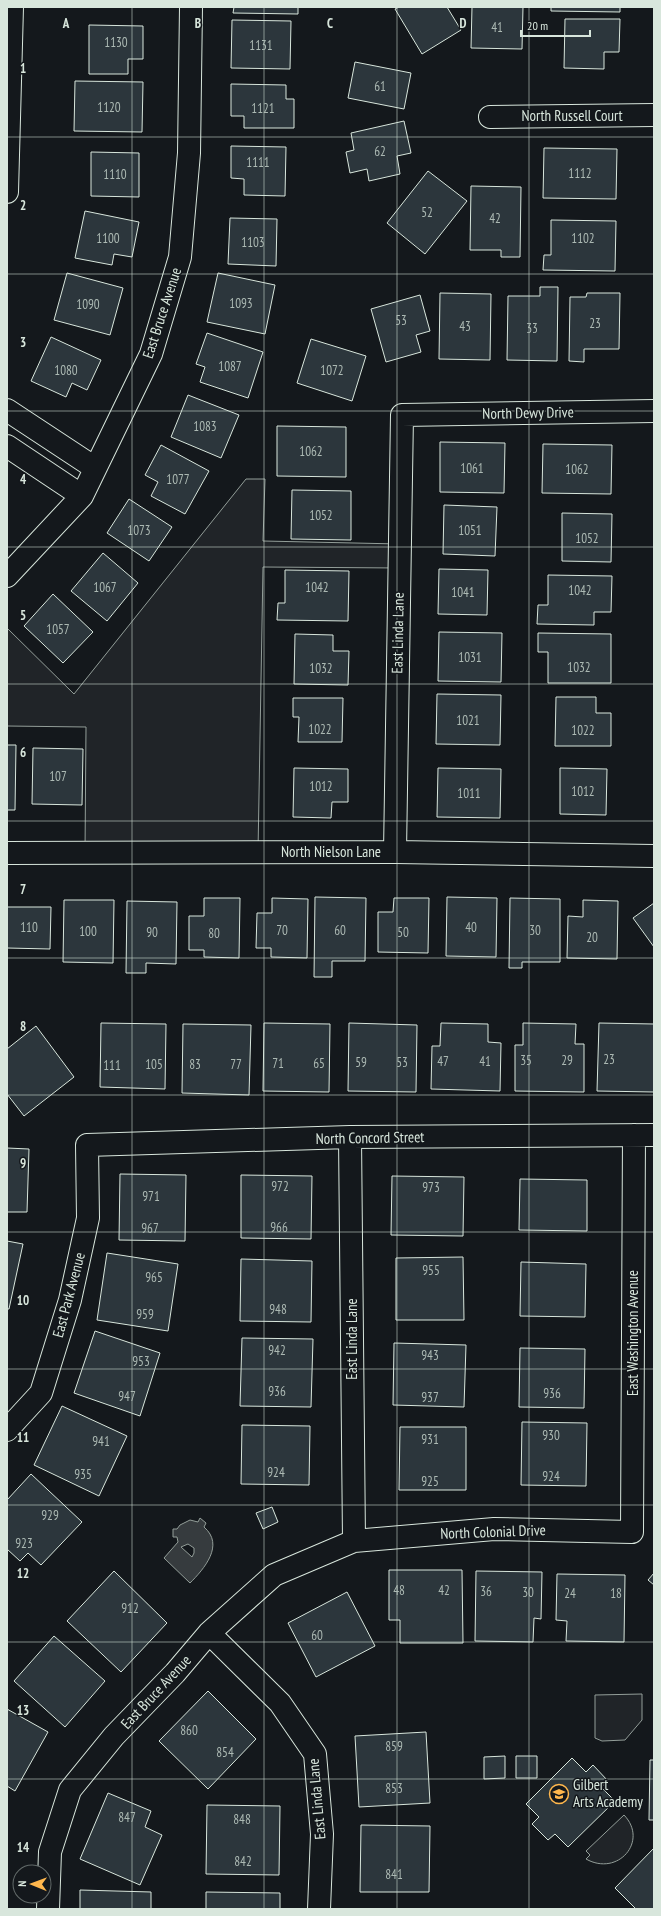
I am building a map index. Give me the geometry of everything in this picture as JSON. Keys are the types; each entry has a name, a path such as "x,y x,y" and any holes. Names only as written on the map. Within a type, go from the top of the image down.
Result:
{"street":[{"path":"7,192 12,7"},
{"name":"East Bruce Avenue","path":"7,576 82,496 151,354 180,256 189,153 191,7"},
{"name":"North Russell Court","path":"490,117 654,115"},
{"path":"7,410 95,468"},
{"name":"North Dewy Drive","path":"402,415 654,411"},
{"name":"East Linda Lane","path":"395,852 402,415"},
{"path":"7,446 82,496"},
{"name":"North Nielson Lane","path":"7,853 395,852 654,856"},
{"name":"North Concord Street","path":"87,1145 350,1137 644,1135"},
{"name":"East Washington Avenue","path":"632,1532 644,1135"},
{"name":"East Linda Lane","path":"350,1137 354,1541"},
{"name":"East Park Avenue","path":"7,1430 41,1393 70,1300 88,1218 87,1145"},
{"name":"North Colonial Drive","path":"354,1541 494,1529 632,1532"},
{"name":"East Bruce Avenue","path":"48,1909 50,1852 70,1790 114,1736 176,1673 209,1633 274,1574 354,1541"},
{"name":"East Linda Lane","path":"209,1633 280,1703 315,1754 322,1834 319,1909"}],"shaded area":[{"path":"246,479 265,479 263,541 400,544 399,568 263,567 258,852 85,853 86,727 7,726 7,628 74,694"},
{"path":"200,1518 206,1523 204,1527 210,1534 213,1541 212,1549 206,1564 190,1583 164,1558 178,1542 177,1537 173,1537 173,1529 177,1529 180,1525 190,1520 198,1522","holes":["188,1544 194,1548 192,1557 181,1547"]},
{"path":"642,1694 642,1720 625,1740 602,1741 595,1738 595,1695"},
{"path":"624,1815 631,1825 633,1835 631,1845 626,1854 619,1860 609,1863 598,1863 586,1859 590,1855 586,1851"}],"building":[{"path":"234,7 298,7 298,14 233,13"},
{"path":"399,7 447,7 461,30 422,54 395,9"},
{"path":"472,7 523,7 522,49 471,48"},
{"path":"551,7 620,7 620,12 551,11"},
{"path":"565,19 620,19 619,52 604,52 604,69 564,68"},
{"path":"232,20 291,21 290,69 231,68"},
{"path":"89,25 143,26 143,59 128,59 128,74 89,74"},
{"path":"355,62 411,73 404,109 348,98"},
{"path":"75,81 143,82 142,132 74,131"},
{"path":"231,84 286,85 286,99 294,99 294,128 244,128 244,116 231,116"},
{"path":"404,121 411,153 397,156 400,174 369,181 367,169 350,173 346,152 354,150 351,133"},
{"path":"231,146 286,147 285,196 244,195 244,179 231,178"},
{"path":"544,148 617,149 616,199 543,198"},
{"path":"91,152 139,153 139,197 91,196"},
{"path":"428,171 467,201 425,254 387,223"},
{"path":"471,186 521,187 520,257 501,257 501,250 470,250"},
{"path":"85,211 139,222 132,257 114,254 112,265 75,258"},
{"path":"230,218 277,219 276,266 228,264"},
{"path":"551,220 616,221 615,271 543,270 544,255 551,255"},
{"path":"67,273 123,288 110,335 54,320"},
{"path":"218,273 275,285 265,334 207,322"},
{"path":"540,287 558,287 557,361 507,360 508,296 540,296"},
{"path":"440,293 491,294 490,360 439,359"},
{"path":"587,293 620,293 619,349 584,349 584,362 569,361 570,297 586,297"},
{"path":"420,295 430,331 416,335 421,352 386,362 371,309"},
{"path":"207,333 263,352 248,398 200,382 205,367 196,364"},
{"path":"51,337 101,360 87,390 72,383 66,397 31,381"},
{"path":"311,339 366,356 352,401 297,383"},
{"path":"188,395 239,415 221,458 171,437"},
{"path":"277,426 346,427 346,477 277,476"},
{"path":"440,442 505,443 504,493 440,492"},
{"path":"543,444 612,445 611,494 542,493"},
{"path":"161,445 209,471 185,514 151,496 158,482 145,475"},
{"path":"292,490 351,491 351,540 291,539"},
{"path":"129,499 172,527 149,561 107,533"},
{"path":"444,505 497,507 495,556 443,554"},
{"path":"562,513 612,514 611,562 562,561"},
{"path":"103,553 138,583 107,621 71,591"},
{"path":"439,569 488,570 487,615 438,614"},
{"path":"285,570 349,571 348,621 277,620 278,603 285,603"},
{"path":"548,575 612,576 611,612 594,612 594,625 537,624 538,605 548,605"},
{"path":"53,594 93,632 63,663 24,626"},
{"path":"439,632 502,633 501,682 438,681"},
{"path":"538,633 611,634 611,683 548,683 548,652 538,652"},
{"path":"295,634 333,635 333,651 349,651 348,685 294,684"},
{"path":"437,694 501,695 500,745 436,744"},
{"path":"556,697 596,697 596,713 611,713 611,746 555,746"},
{"path":"293,698 343,698 342,742 298,742 299,717 293,717"},
{"path":"7,745 16,745 15,810 7,810"},
{"path":"33,748 83,749 82,805 32,804"},
{"path":"294,768 348,769 348,802 332,802 331,818 293,817"},
{"path":"438,768 501,769 500,818 437,817"},
{"path":"560,768 607,769 606,815 560,814"},
{"path":"315,897 366,898 365,961 332,961 332,977 314,977"},
{"path":"447,897 497,898 496,957 446,956"},
{"path":"204,898 240,898 239,958 204,957 204,950 189,950 189,916 204,916"},
{"path":"272,898 308,899 307,958 271,957 271,948 256,948 257,913 272,913"},
{"path":"394,898 429,898 428,953 378,952 378,912 393,912"},
{"path":"510,898 560,899 560,962 522,962 522,968 509,968"},
{"path":"64,900 114,900 113,963 63,962"},
{"path":"583,900 618,901 617,959 567,958 568,916 583,917"},
{"path":"127,901 177,902 176,964 146,963 146,973 126,973"},
{"path":"654,903 654,947 633,918"},
{"path":"7,907 51,907 50,949 7,948"},
{"path":"101,1023 166,1024 165,1089 100,1087"},
{"path":"264,1023 330,1024 329,1092 263,1091"},
{"path":"349,1023 417,1025 416,1092 348,1091"},
{"path":"441,1023 488,1024 488,1042 501,1043 500,1091 431,1089 432,1046 440,1046"},
{"path":"523,1023 576,1024 575,1044 584,1044 584,1092 515,1091 515,1045 523,1045"},
{"path":"599,1023 654,1024 654,1092 597,1091"},
{"path":"183,1024 251,1025 249,1095 182,1093"},
{"path":"36,1026 74,1077 24,1116 7,1094 7,1049"},
{"path":"7,1148 29,1149 27,1212 7,1212"},
{"path":"120,1174 186,1175 185,1241 119,1240"},
{"path":"241,1175 312,1176 311,1239 241,1238"},
{"path":"392,1176 464,1177 463,1236 391,1235"},
{"path":"520,1179 587,1180 587,1231 519,1230"},
{"path":"7,1241 23,1244 9,1309 7,1309"},
{"path":"107,1253 178,1264 168,1331 97,1320"},
{"path":"463,1257 464,1320 396,1320 396,1258"},
{"path":"241,1259 312,1261 311,1322 240,1321"},
{"path":"521,1262 586,1264 585,1317 520,1316"},
{"path":"95,1331 160,1353 140,1416 74,1393"},
{"path":"242,1338 313,1339 311,1407 240,1406"},
{"path":"394,1343 466,1345 464,1407 393,1405"},
{"path":"520,1348 585,1349 584,1408 519,1407"},
{"path":"62,1406 127,1436 99,1496 34,1465"},
{"path":"522,1422 587,1423 586,1486 521,1485"},
{"path":"242,1425 310,1426 309,1485 241,1484"},
{"path":"400,1427 466,1427 466,1490 399,1490"},
{"path":"31,1474 82,1522 41,1565 28,1553 20,1561 7,1549 7,1500"},
{"path":"272,1507 278,1522 263,1529 256,1513"},
{"path":"389,1570 462,1570 463,1643 400,1643 400,1620 389,1620"},
{"path":"114,1571 167,1623 121,1672 67,1621"},
{"path":"476,1571 542,1572 541,1619 534,1618 533,1642 475,1641"},
{"path":"654,1573 654,1585 648,1580"},
{"path":"557,1574 625,1575 624,1642 566,1641 567,1621 556,1620"},
{"path":"347,1592 375,1646 316,1677 288,1623"},
{"path":"54,1636 105,1681 65,1727 14,1681"},
{"path":"208,1691 256,1739 208,1789 159,1741"},
{"path":"7,1709 48,1732 15,1791 7,1786"},
{"path":"426,1732 430,1803 359,1807 355,1736"},
{"path":"505,1756 505,1778 484,1779 484,1757"},
{"path":"516,1756 537,1756 537,1778 516,1778"},
{"path":"572,1758 586,1772 593,1765 608,1781 601,1787 615,1801 568,1847 555,1834 548,1840 532,1824 539,1817 526,1804"},
{"path":"650,1760 654,1760 654,1820 649,1820"},
{"path":"108,1793 151,1811 145,1827 162,1835 140,1885 80,1859"},
{"path":"207,1805 280,1806 279,1875 206,1874"},
{"path":"361,1825 430,1826 429,1892 360,1892"},
{"path":"654,1848 654,1909 636,1909 615,1888"},
{"path":"80,1890 151,1892 151,1909 80,1909"},
{"path":"206,1892 280,1893 280,1909 206,1909"}],"place":[{"name":"Gilbert Arts Academy","path":"559,1794"}]}
